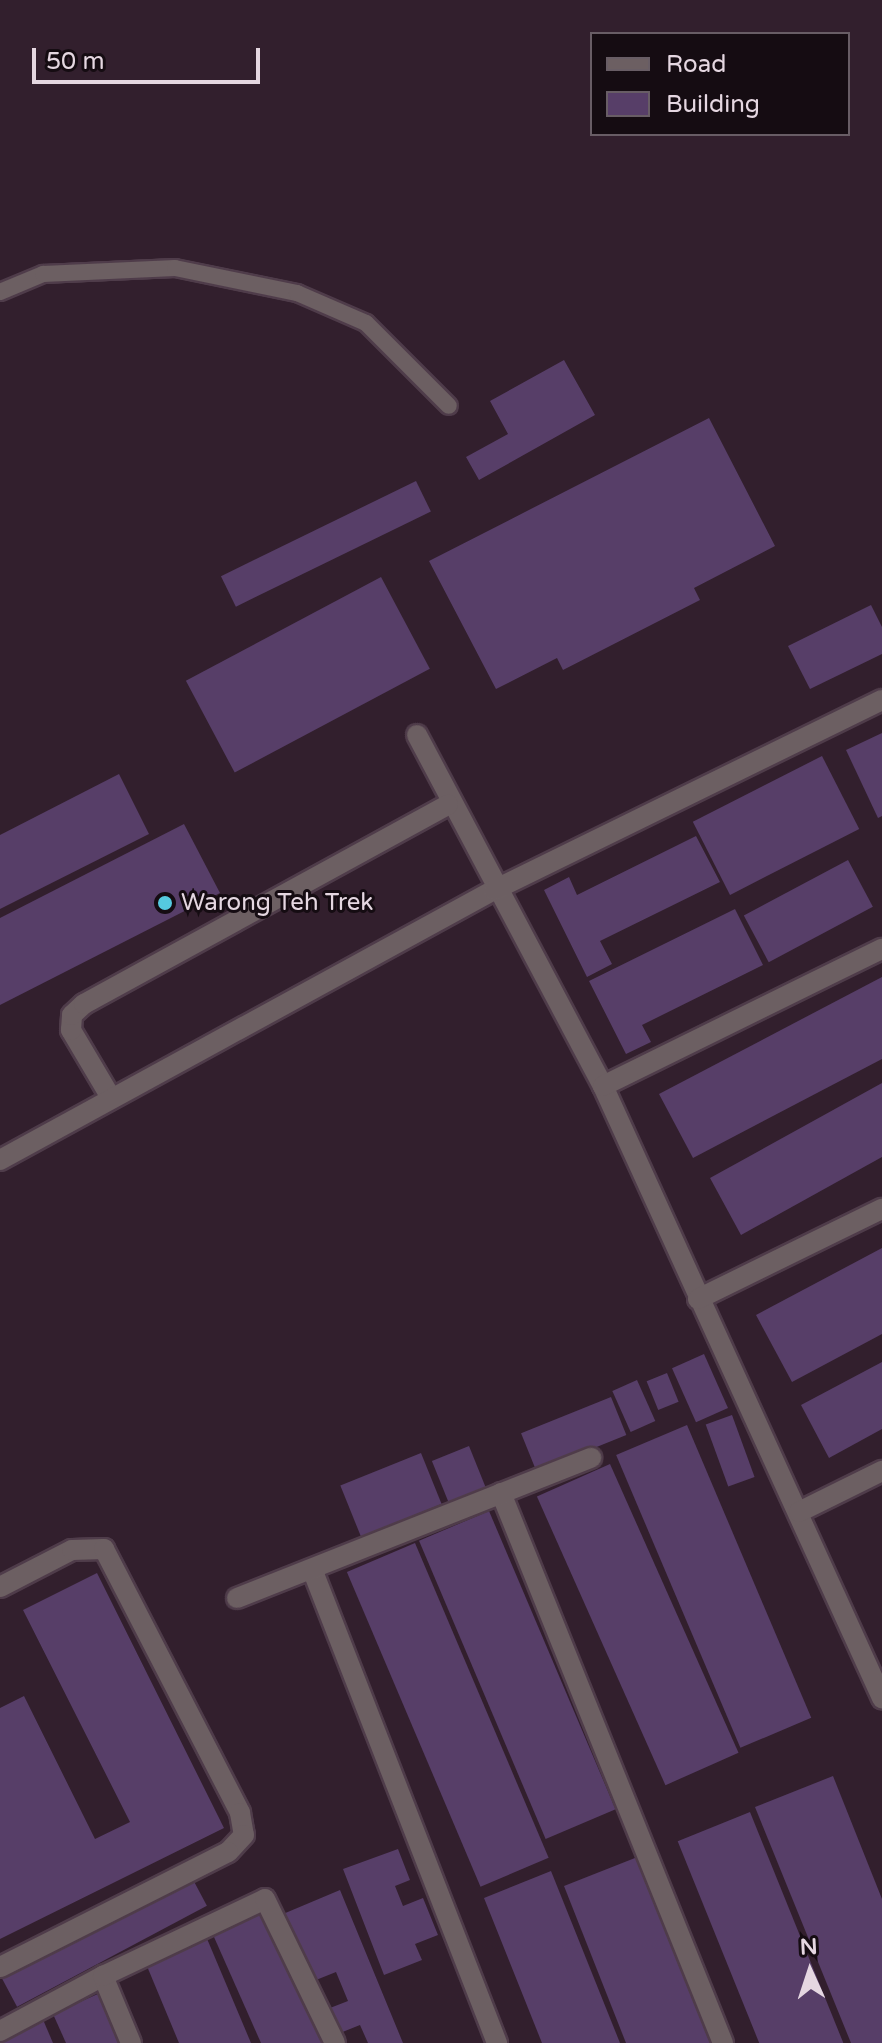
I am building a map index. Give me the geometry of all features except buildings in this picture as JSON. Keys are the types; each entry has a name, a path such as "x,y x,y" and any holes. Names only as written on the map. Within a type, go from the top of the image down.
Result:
{"street":[{"path":"0,1160 110,1096 494,890 882,700"},
{"path":"417,735 448,805 603,1086 882,1698"},
{"path":"110,1096 71,1030 72,1015 448,805"},
{"path":"603,1086 882,949"},
{"path":"698,1299 882,1209"},
{"path":"237,1598 591,1458"},
{"path":"799,1512 882,1471"},
{"path":"501,1493 723,2043"},
{"path":"0,1587 72,1550 104,1549 240,1813 244,1835 228,1852 0,1967"},
{"path":"312,1569 497,2043"},
{"path":"0,2031 103,1976 265,1899 335,2043"},
{"path":"103,1976 131,2043"}],"lane":[{"path":"0,292 43,274 175,268 297,293 366,323 449,406"}],"place":[{"name":"Warong Teh Trek","path":"165,903"}]}
